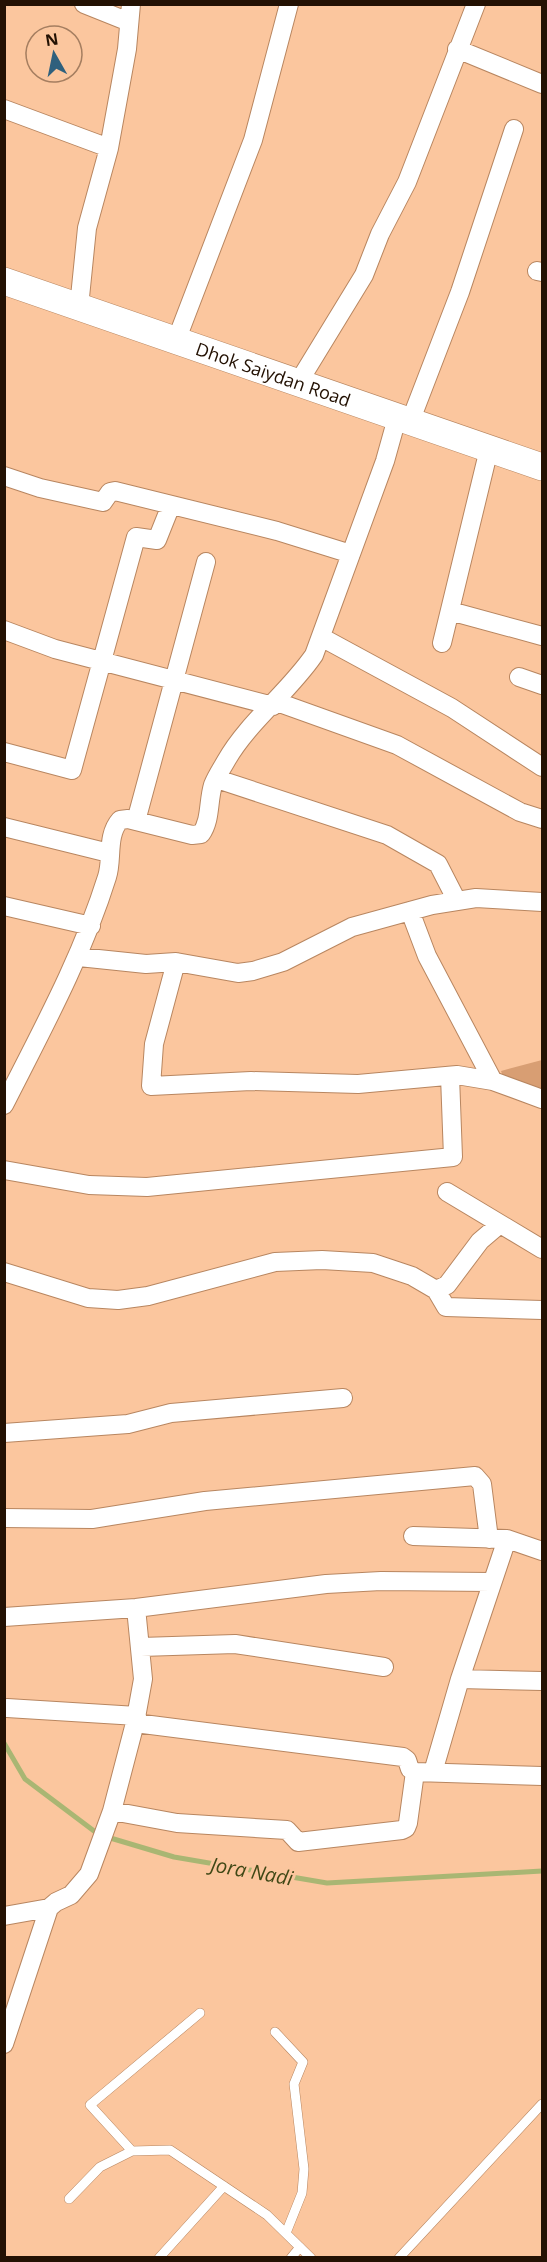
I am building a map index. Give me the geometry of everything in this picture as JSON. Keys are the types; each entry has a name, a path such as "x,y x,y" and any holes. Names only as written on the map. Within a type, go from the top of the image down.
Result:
{"main road":[{"name":"Dhok Saiydan Road","path":"4,281 543,467"}],"street":[{"path":"79,307 87,228 109,148 130,14 84,4"},
{"path":"176,341 253,140 289,4"},
{"path":"298,383 364,276 380,234 407,182 476,4"},
{"path":"457,49 543,84"},
{"path":"4,109 109,148"},
{"path":"4,1105 79,957 109,873 109,853 115,826 120,820 136,821 192,835 201,834 206,827 217,779 227,759 314,655 385,461 460,292 514,129"},
{"path":"442,643 489,449"},
{"path":"4,476 40,488 103,502 110,492 116,491 277,531 351,554"},
{"path":"4,752 72,770 136,537 157,540 171,505"},
{"path":"136,821 206,562"},
{"path":"450,611 543,636"},
{"path":"4,630 55,649 175,681 275,704 397,745 520,812 543,819"},
{"path":"321,637 452,708 543,767"},
{"path":"519,677 543,685"},
{"path":"217,779 387,835 438,864 458,901"},
{"path":"4,827 109,853"},
{"path":"79,957 146,964 176,962 238,973 283,962 352,927 410,911 476,898 543,902"},
{"path":"4,906 91,926"},
{"path":"410,911 427,956 493,1081"},
{"path":"176,962 154,1044 151,1086 251,1081 358,1084 450,1076 493,1081 543,1099"},
{"path":"4,1170 89,1185 147,1187 453,1157 450,1076"},
{"path":"447,1192 543,1249"},
{"path":"436,1290 447,1285 480,1241 500,1224"},
{"path":"4,1272 88,1298 118,1300 148,1296 275,1262 322,1260 373,1263 412,1275 436,1290 446,1307 543,1310"},
{"path":"4,1433 128,1424 171,1413 343,1398"},
{"path":"4,1518 92,1519 205,1501 475,1476 482,1484 489,1539"},
{"path":"413,1536 507,1539 543,1551"},
{"path":"112,1811 177,1823 287,1830 298,1842 406,1828 424,1772 460,1679 507,1539"},
{"path":"4,1617 136,1608 326,1584 381,1581 491,1582"},
{"path":"4,2044 50,1908 56,1902 71,1895 89,1874 112,1811 136,1719 144,1672 136,1608"},
{"path":"141,1647 236,1644 384,1666"},
{"path":"460,1679 543,1681"},
{"path":"7,1707 136,1719 403,1757 407,1760 410,1769 424,1772 543,1776"},
{"path":"4,1916 50,1908"}],"lane":[{"path":"132,2151 90,2104 200,2013"},
{"path":"275,2032 303,2062 294,2084 303,2177 302,2193 286,2233"},
{"path":"399,2258 543,2104"},
{"path":"69,2199 100,2168 132,2151 170,2150 267,2215 311,2258"},
{"path":"159,2258 224,2186"},
{"path":"291,2258 300,2247"}],"shaded area":[{"path":"542,1060 542,1107 506,1084 501,1071"}],"waterway":[{"name":"Jora Nadi","path":"4,1743 25,1779 98,1834"},
{"name":"Jora Nadi","path":"107,1837 174,1857 327,1883 542,1871"}]}
